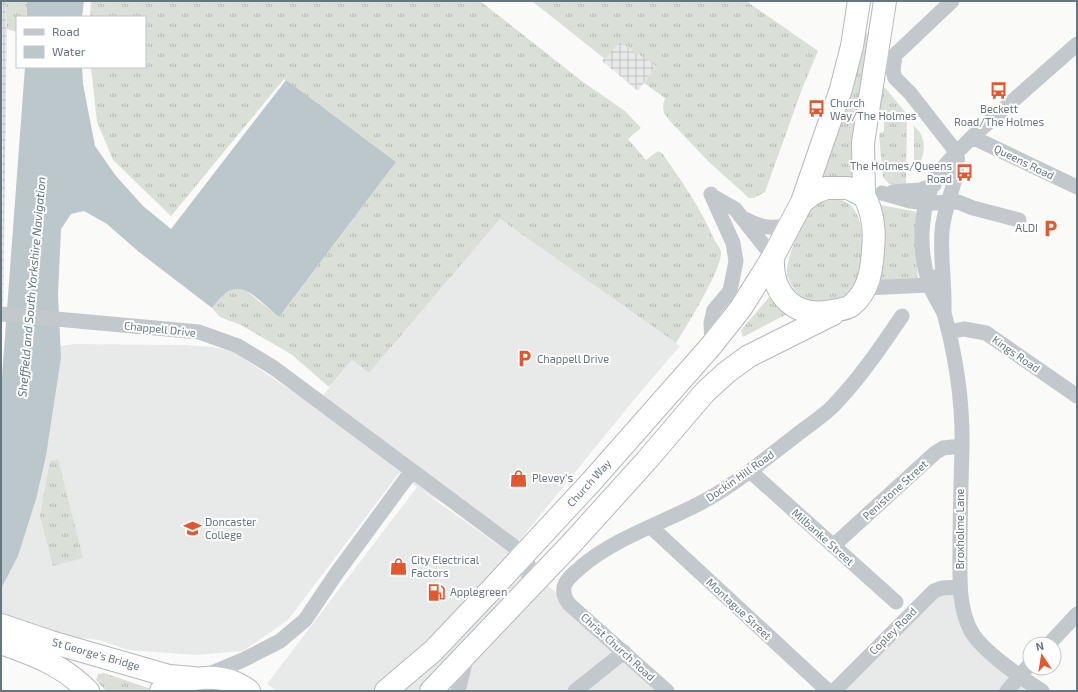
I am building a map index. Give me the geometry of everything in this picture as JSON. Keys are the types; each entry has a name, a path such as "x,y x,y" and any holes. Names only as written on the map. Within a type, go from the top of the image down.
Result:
{"highway":[{"path":"845,308 812,313 799,310 781,292 775,279 774,257 802,202 841,89 852,46 859,1"},
{"path":"886,1 888,36 894,51"},
{"path":"431,691 528,590 647,460 705,392 727,372 749,356 852,305 866,288 872,266 874,243 873,194 863,143 886,1"},
{"path":"802,202 814,193 826,188 848,188 873,194"},
{"name":"Church Way","path":"386,691 433,651 591,482 712,344 741,308 774,257"},
{"name":"St George's Bridge","path":"1,625 47,650 88,691"},
{"name":"St George's Bridge","path":"1,643 47,650 169,676 215,678 232,682 249,691"},
{"path":"161,691 176,683 195,678"}],"street":[{"path":"944,313 945,288 942,254 946,205 958,166 957,153 910,92 897,81 893,75 894,51 952,1"},
{"path":"944,313 929,285 922,258 926,206 934,185 946,164 972,137 1077,44"},
{"name":"Queens Road","path":"972,137 1077,187"},
{"path":"873,194 920,190 934,185"},
{"path":"873,194 910,200 926,206 946,205 958,202 973,208 1019,220"},
{"path":"712,344 711,323 714,310 730,291 736,261 733,243 719,214 713,195 731,206 742,217 774,257"},
{"path":"742,217 756,225 765,227 773,228 790,225"},
{"path":"929,285 942,254"},
{"path":"866,288 929,285"},
{"name":"Broxholme Lane","path":"944,313 959,382 962,446 960,586 964,613 971,632 1018,677 1042,691"},
{"name":"Chappell Drive","path":"2,315 199,332 238,346 274,368 411,472 433,486 524,554"},
{"name":"Dockin Hill Road","path":"569,604 563,595 562,588 567,580 581,567 600,554 705,500 750,471 833,406 868,367 902,316"},
{"name":"Kings Road","path":"949,332 964,329 986,333 1077,396"},
{"name":"Penistone Street","path":"833,546 935,454 943,448 962,446"},
{"name":"Milbanke Street","path":"750,471 896,602"},
{"path":"195,678 220,671 280,641 305,620 336,574 411,472"},
{"name":"Montague Street","path":"651,527 828,691"},
{"path":"524,554 528,560 528,590"},
{"name":"Copley Road","path":"834,691 934,592 942,588 960,586"},
{"name":"Christ Church Road","path":"569,604 667,691"},
{"path":"1056,636 1077,614"},
{"path":"575,691 624,652"},
{"path":"458,691 468,654"},
{"path":"1007,691 1022,673"}],"shaded area":[{"path":"1,1 5,1 7,29 3,315 1,324"},
{"path":"620,42 656,66 638,91 602,61"},
{"path":"500,219 680,346 637,396 516,545 422,491 518,559 667,691 277,691 267,684 417,487 399,473 288,620 243,651 195,655 128,650 99,640 61,636 1,614 1,589 18,556 46,456 61,358 60,346 74,344 185,345 213,347 234,352 314,406 352,360 369,373"},
{"path":"960,587 971,632 1037,691 834,691 934,591"}],"green space":[{"path":"5,1 27,1 27,16 16,16 16,32 7,29"},
{"path":"91,1 480,1 583,82 625,111 641,128 628,139 646,160 658,151 662,153 683,184 696,204 720,249 721,253 715,272 702,299 676,343 500,219 369,373 352,360 329,387 291,354 241,325 220,317 212,308 219,297 237,287 245,290 279,317 396,162 284,79 171,216 113,160 97,122 91,68 146,68 146,16 90,16"},
{"path":"532,1 746,1 818,51 802,89 765,192 754,198 749,198 708,161 670,121 664,113 663,106 665,98 644,83 656,66 620,42 605,59"},
{"path":"870,33 855,181 818,180 862,34"},
{"path":"881,83 907,114 906,186 889,184 883,177 879,134 884,131 884,115 879,112"},
{"path":"914,126 921,134 924,150 920,163 914,170"},
{"path":"836,198 849,204 858,216 863,242 859,271 854,284 847,295 838,301 826,303 805,301 794,288 788,277 787,266 789,257 802,225 813,208 820,202"},
{"path":"880,205 918,212 915,241 918,278 876,283 882,220"},
{"path":"771,295 789,313 743,337 741,330"},
{"path":"58,459 83,558 53,566 40,516 50,461"},
{"path":"104,673 151,689 149,691 106,691 96,680 98,674"}],"water":[{"path":"27,1 84,1 82,16 27,16"},
{"name":"Sheffield and South Yorkshire Navigation","path":"25,68 82,68 83,84 95,146 116,176 143,206 171,229 286,80 396,162 279,317 253,295 238,289 230,291 221,297 212,308 139,252 107,224 84,211 71,214 61,229 58,295 61,358 46,456 36,499 18,556 1,589 1,390"}],"place":[{"name":"Beckett Road/The Holmes","path":"999,91"},
{"name":"Church Way/The Holmes","path":"817,109"},
{"name":"The Holmes/Queens Road","path":"965,172"},
{"name":"ALDI","path":"1051,228"},
{"name":"Chappell Drive","path":"524,359"},
{"name":"Plevey's","path":"519,478"},
{"name":"Doncaster College","path":"192,528"},
{"name":"City Electrical Factors","path":"398,566"},
{"name":"Applegreen","path":"437,592"}]}
